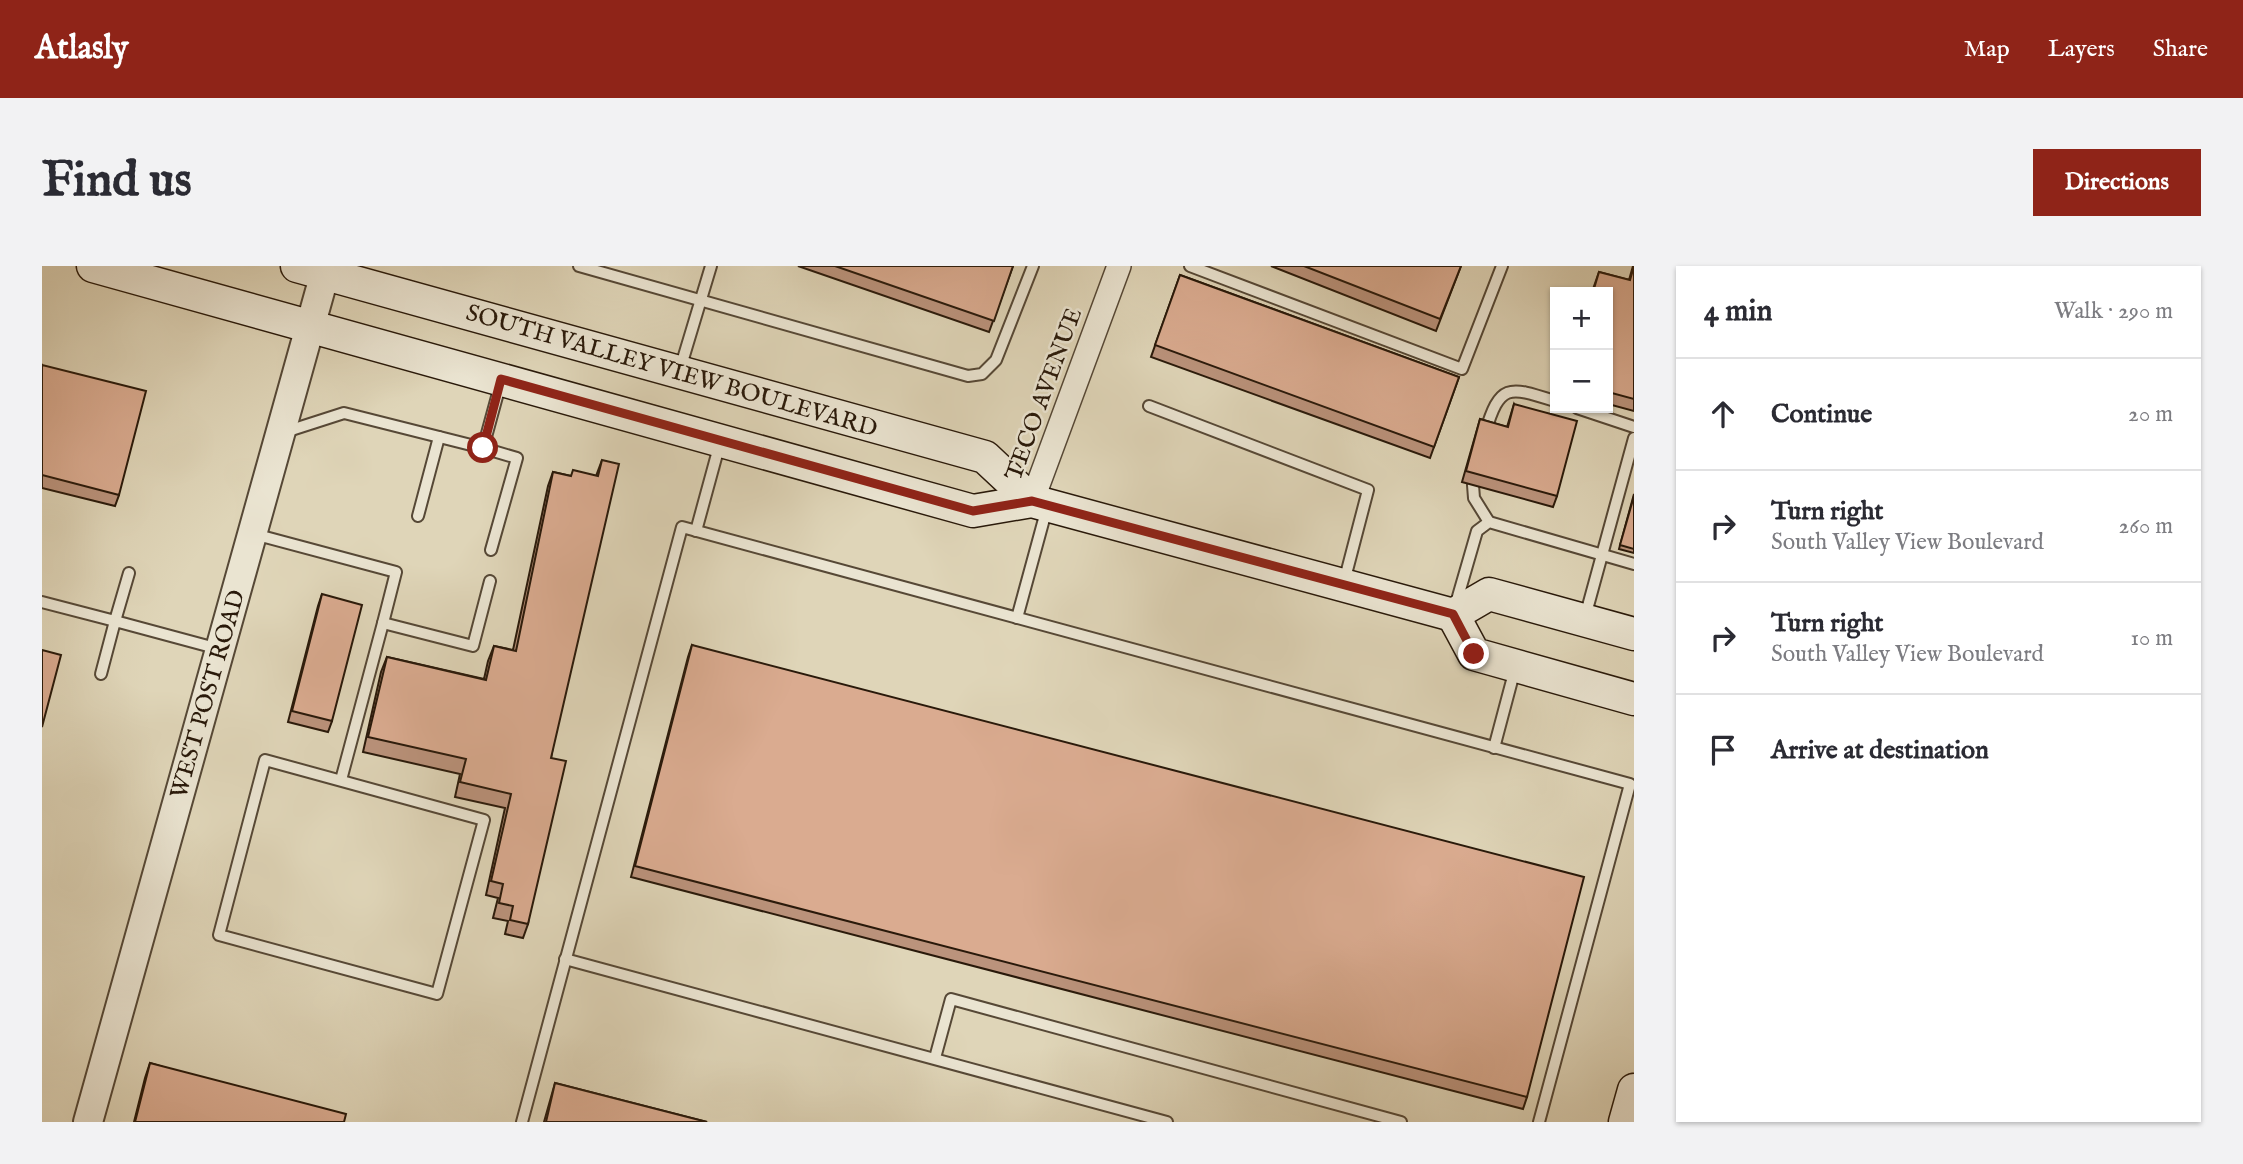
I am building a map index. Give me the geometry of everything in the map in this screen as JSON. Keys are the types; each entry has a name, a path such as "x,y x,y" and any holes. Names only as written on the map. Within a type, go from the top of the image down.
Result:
{"main road":[{"name":"SOUTH VALLEY VIEW BOULEVARD","path":"93,266 973,511 1040,504 1453,614"},
{"name":"SOUTH VALLEY VIEW BOULEVARD","path":"317,269 985,457 1040,504"},
{"path":"1634,634 1489,594 1453,614 1474,654 1634,699"},
{"path":"1625,1122 1634,1090"}],"street":[{"name":"TECO AVENUE","path":"1040,504 1119,266"},
{"name":"WEST POST ROAD","path":"88,1122 309,326 317,269"}],"lane":[{"path":"579,266 968,376 982,374 996,360 1033,266"},
{"path":"679,372 711,266"},
{"path":"1190,266 1462,369 1502,266"},
{"path":"483,448 501,379"},
{"path":"1485,433 1494,404 1509,390 1518,389 1550,399"},
{"path":"1149,406 1367,490 1343,585"},
{"path":"279,434 344,413 517,458 491,550"},
{"path":"1592,413 1634,427"},
{"path":"418,516 439,437"},
{"path":"1584,620 1634,438"},
{"path":"696,531 721,440"},
{"path":"1473,485 1474,498 1489,522 1634,564"},
{"path":"1017,618 1040,504"},
{"path":"1453,614 1477,531 1489,522"},
{"path":"522,1122 682,527 1630,785 1539,1122"},
{"path":"251,534 396,572 341,780"},
{"path":"101,674 129,573"},
{"path":"383,623 473,646 490,581"},
{"path":"42,601 219,649"},
{"path":"1494,748 1516,666"},
{"path":"265,760 341,780 484,820 438,994 219,935 265,760"},
{"path":"565,960 1167,1122"},
{"path":"935,1058 951,999 1401,1122"}],"building":[{"path":"835,266 1013,266 994,321"},
{"path":"1304,266 1461,266 1440,319"},
{"path":"1634,266 1634,399 1613,393 1613,287 1594,287 1599,272 1630,280"},
{"path":"1180,275 1459,377 1434,447 1155,345"},
{"path":"42,365 146,391 119,495 42,475"},
{"path":"1514,404 1577,421 1557,496 1466,471 1480,419 1508,427"},
{"path":"602,460 619,464 551,758 566,761 528,924 510,920 513,906 499,903 503,884 491,881 511,794 460,782 466,759 368,737 387,657 486,680 494,646 516,651 553,472 571,476 573,470 598,476"},
{"path":"1634,496 1634,549 1620,545"},
{"path":"322,594 362,605 332,721 292,711"},
{"path":"692,645 1584,877 1527,1097 635,866"},
{"path":"42,650 61,655 42,727"},
{"path":"150,1063 346,1114 344,1122 135,1122"},
{"path":"555,1083 707,1122 546,1122"}],"route":[{"path":"483,448 501,379 973,511 1032,501 1453,614 1474,654"}]}
